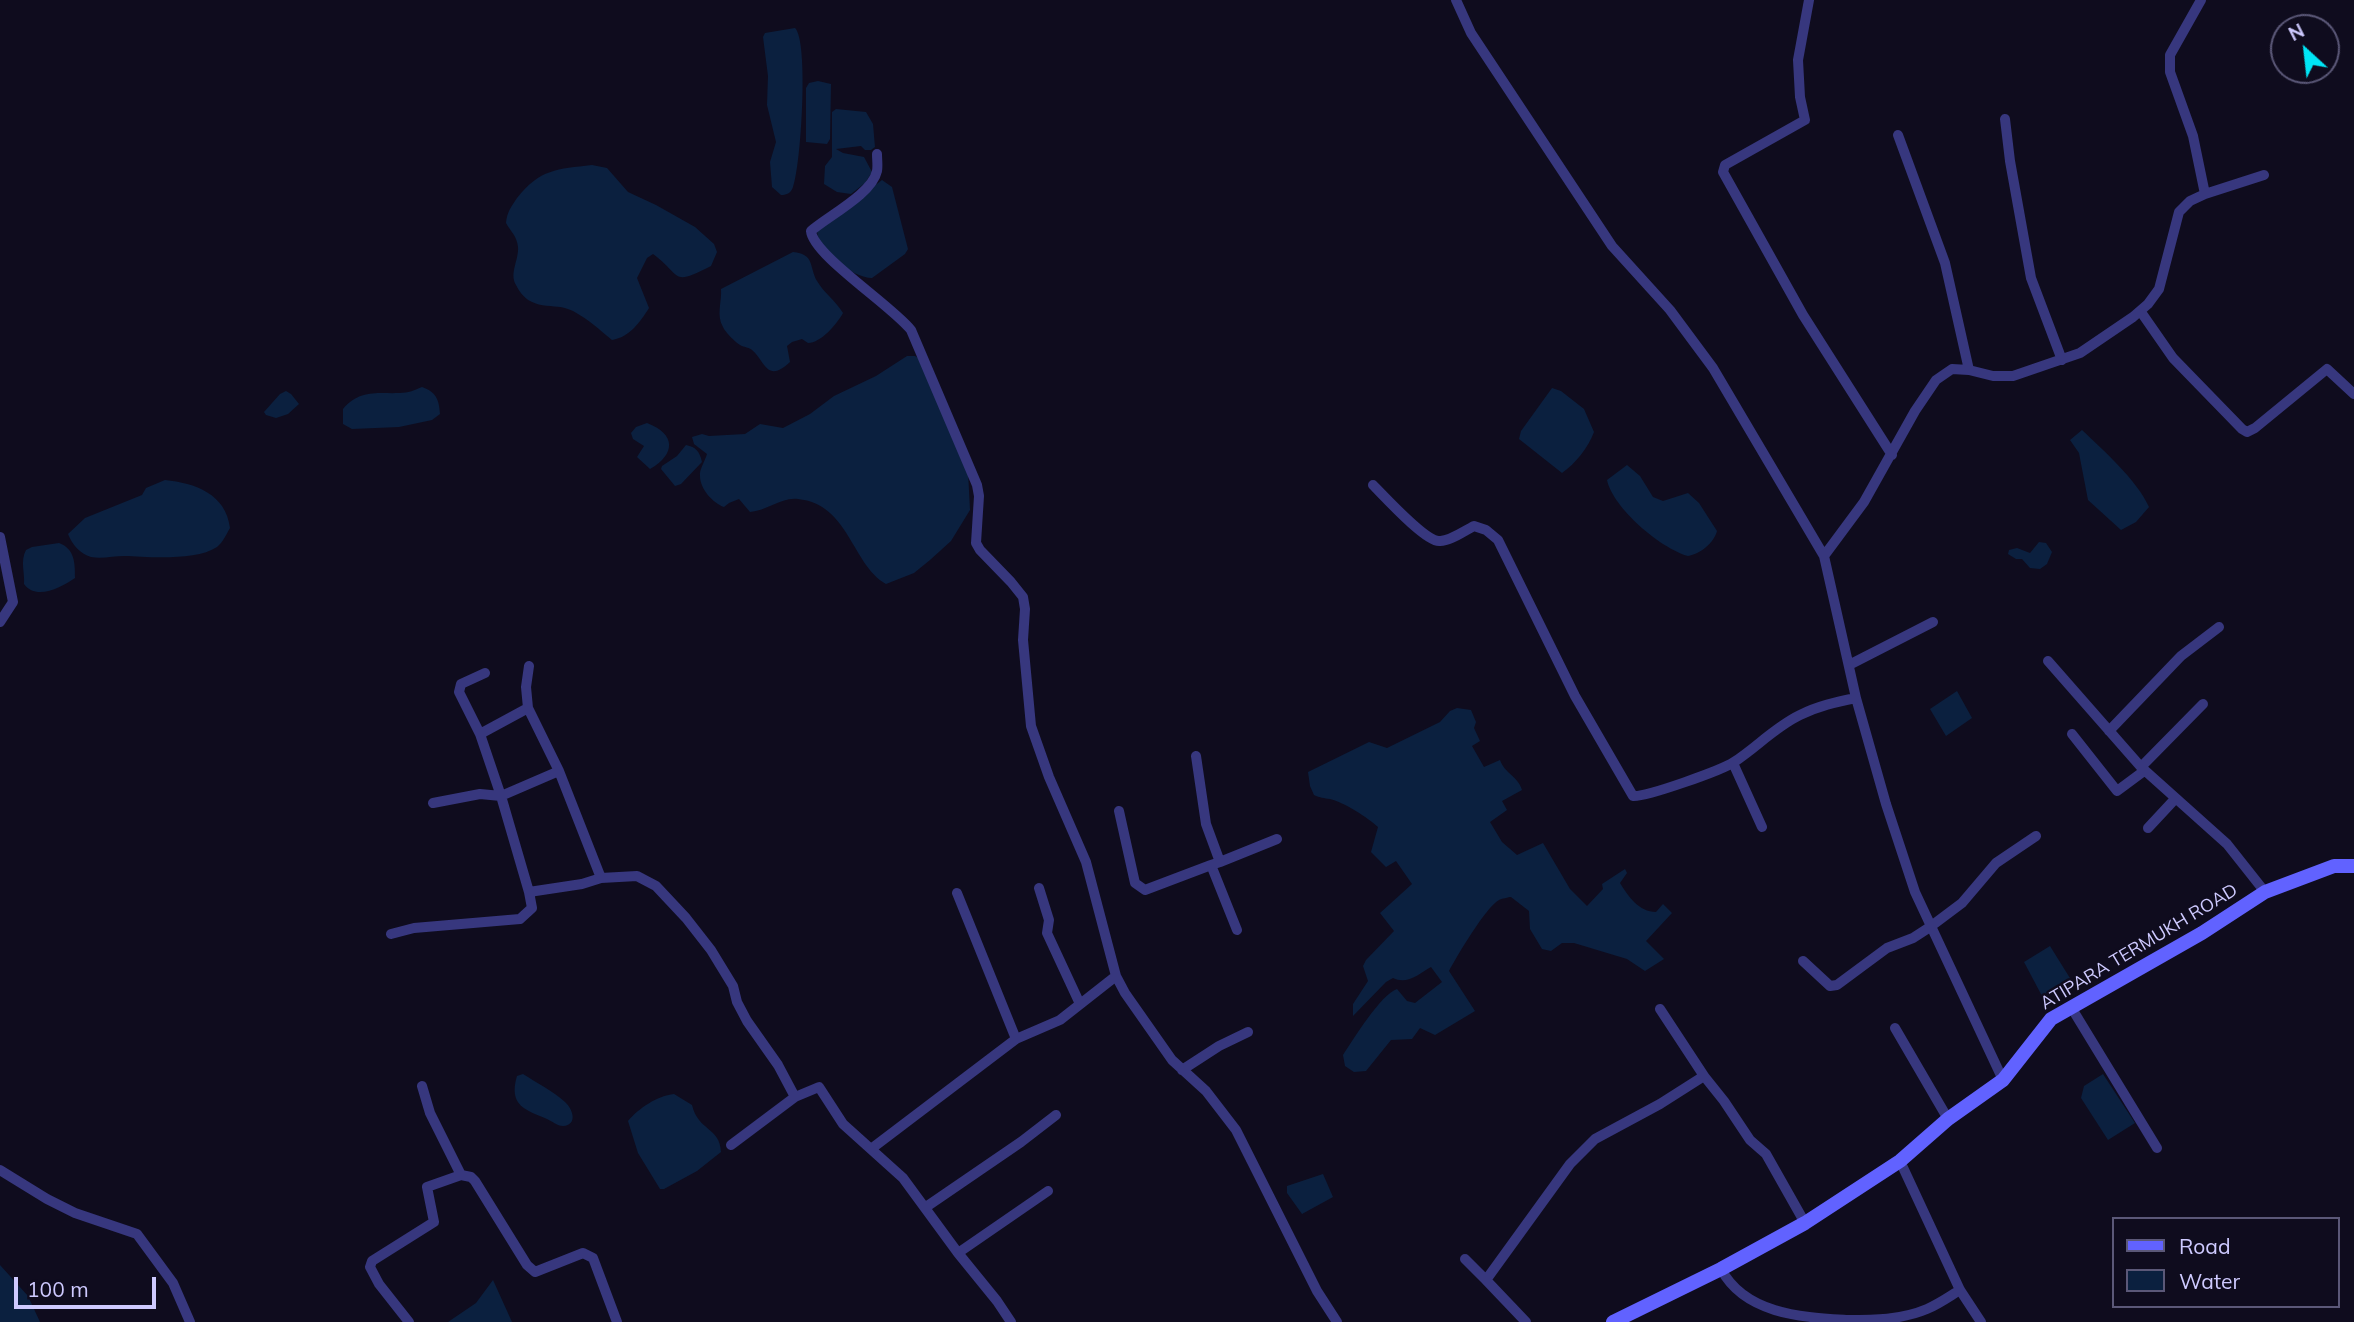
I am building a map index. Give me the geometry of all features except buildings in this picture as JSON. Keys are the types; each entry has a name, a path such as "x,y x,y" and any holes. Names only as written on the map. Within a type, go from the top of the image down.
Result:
{"main road":[{"name":"ATIPARA TERMUKH ROAD","path":"1613,1322 1721,1269 1805,1223 1900,1161 1948,1119 2003,1080 2051,1019 2202,933 2265,892 2334,866 2354,866"}],"street":[{"path":"1456,0 1471,33 1612,246 1670,310 1713,368 1824,556 1856,698 1915,892 2003,1080"},
{"path":"1810,0 1798,60 1800,97 1805,120 1725,166 1723,172 1803,315 1892,455"},
{"path":"2201,0 2171,55 2170,72 2193,136 2205,194"},
{"path":"2005,119 2031,278 2062,360"},
{"path":"1898,135 1945,263 1969,370"},
{"path":"877,154 877,170 873,180 857,196 811,231 812,239 833,261 893,310 911,330 977,485 979,496 976,543 1023,597 1023,640 1031,726 1049,777 1086,862 1116,976 1161,1046 1182,1070 1206,1091 1236,1130 1317,1291 1337,1322"},
{"path":"1824,556 1864,502 1915,411 1936,380 1952,369 1993,376 2013,376 2080,353 2141,312 2159,289 2179,212 2190,201 2264,175"},
{"path":"2141,312 2173,358 2232,421 2247,432 2327,369 2354,394"},
{"path":"1373,485 1429,538 1442,541 1474,526 1486,530 1498,540 1575,696 1633,796 1654,792 1732,763 1777,728 1799,715 1821,705 1856,698"},
{"path":"0,537 13,602 0,622"},
{"path":"1849,665 1933,622"},
{"path":"2109,732 2181,656 2219,627"},
{"path":"2048,661 2143,769 2227,844 2265,892"},
{"path":"529,666 526,687 528,708 559,771 601,878"},
{"path":"391,934 414,928 520,919 531,908 529,892 501,796 480,734 459,692 461,684 485,673"},
{"path":"2072,734 2117,791 2143,769 2203,704"},
{"path":"480,734 528,708"},
{"path":"1196,756 1206,824 1237,930"},
{"path":"1732,763 1762,827"},
{"path":"433,803 480,794 501,796 559,771"},
{"path":"2148,828 2175,799"},
{"path":"1119,811 1135,883 1145,890 1277,839"},
{"path":"1803,961 1830,986 1837,985 1887,948 1930,927 1962,903 1996,863 2036,836"},
{"path":"529,892 582,884 601,878 637,876 656,886 711,950 733,986 737,1002 747,1021 778,1065 795,1097"},
{"path":"1040,888 1049,920 1047,933 1080,1004"},
{"path":"957,893 1016,1039"},
{"path":"871,1149 1016,1039 1060,1020 1116,976"},
{"path":"2071,1007 2157,1148"},
{"path":"1660,1009 1750,1140 1766,1154 1805,1223"},
{"path":"1895,1028 1948,1119"},
{"path":"1182,1070 1219,1046 1248,1032"},
{"path":"1486,1280 1563,1173 1594,1139 1660,1104 1704,1076"},
{"path":"422,1086 430,1113 461,1175"},
{"path":"731,1145 795,1097 819,1087 843,1124 903,1178 1011,1322"},
{"path":"926,1207 1056,1115"},
{"path":"1900,1161 1960,1290 1981,1322"},
{"path":"0,1170 75,1213 138,1234 173,1283 189,1319 177,1322"},
{"path":"409,1322 379,1284 370,1267 372,1261 434,1222 427,1187 461,1175 471,1177 475,1181 527,1265 535,1272 583,1253 593,1258 617,1322"},
{"path":"958,1253 1048,1191"},
{"path":"1465,1259 1526,1322"},
{"path":"1721,1269 1725,1277 1747,1299 1781,1312 1847,1321 1888,1320 1904,1316 1928,1309 1960,1290"}],"water":[{"path":"795,28 802,55 801,131 793,187 785,195 781,195 772,187 770,162 776,142 767,105 768,76 763,37 765,33"},
{"path":"818,81 831,84 830,139 827,144 806,142 806,88 809,83"},
{"path":"836,109 866,112 873,124 875,147 871,150 865,150 861,146 836,149 864,157 872,172 865,183 851,194 837,192 824,184 825,166 832,157 832,112"},
{"path":"592,165 607,168 628,192 695,227 714,244 717,252 711,266 683,277 674,273 653,254 647,258 637,278 649,308 629,332 612,340 573,311 535,303 522,294 514,280 517,243 506,223 508,213 517,198 534,181 550,172"},
{"path":"882,180 892,187 908,249 872,278 864,277 846,268 829,254 817,230"},
{"path":"793,252 808,258 817,281 843,313 833,327 818,340 808,343 802,339 787,346 790,362 776,371 771,371 752,350 737,343 724,329 720,318 721,289"},
{"path":"907,356 920,359 968,471 970,510 951,541 914,573 886,584 865,563 839,523 815,503 792,499 750,512 739,499 724,507 705,490 700,474 707,454 694,444 692,437 702,434 745,434 760,424 783,428"},
{"path":"422,387 431,391 438,400 440,414 432,420 399,427 352,429 343,424 343,409 356,398 370,394 406,392"},
{"path":"1552,388 1561,391 1584,409 1594,432 1581,455 1562,473 1519,439 1521,431"},
{"path":"286,391 299,404 288,414 276,418 266,415 264,412"},
{"path":"647,423 663,433 669,444 665,457 650,469 637,457 644,446 633,439 631,433 636,427"},
{"path":"2082,430 2128,476 2149,507 2136,522 2121,530 2088,500 2079,453 2070,440"},
{"path":"686,445 697,450 702,462 681,484 675,486 661,469"},
{"path":"1627,465 1640,476 1653,497 1663,501 1688,493 1699,503 1717,531 1710,544 1688,556 1664,545 1639,526 1618,503 1607,480"},
{"path":"165,480 198,488 216,499 227,516 230,528 217,547 185,556 95,558 83,554 72,541 68,534 85,518 142,495 146,488"},
{"path":"2039,542 2046,543 2052,552 2047,564 2040,569 2030,568 2022,559 2008,554 2009,550 2017,548 2030,553"},
{"path":"59,543 71,553 75,578 49,591 35,592 29,589 24,584 23,563 26,550"},
{"path":"1957,691 1972,718 1946,736 1930,709"},
{"path":"1457,708 1471,710 1476,722 1474,728 1480,741 1472,746 1484,767 1500,760 1522,790 1502,801 1507,810 1490,822 1502,842 1517,855 1543,843 1570,889 1587,906 1603,889 1602,884 1625,869 1627,873 1620,883 1635,902 1644,909 1656,912 1663,904 1672,913 1646,941 1664,959 1645,971 1627,959 1574,943 1562,943 1551,951 1542,949 1530,929 1529,911 1511,897 1500,900 1493,904 1480,922 1449,971 1475,1011 1435,1035 1420,1028 1412,1039 1391,1040 1366,1071 1354,1072 1345,1066 1343,1055 1383,999 1397,989 1407,1001 1415,1003 1442,982 1431,967 1408,979 1393,978 1353,1016 1353,1004 1368,981 1363,966 1394,931 1380,913 1412,884 1396,861 1386,867 1371,852 1378,827 1342,803 1314,795 1308,772 1369,742 1387,748 1440,722 1450,711"},
{"path":"2050,946 2073,983 2042,996 2024,962"},
{"path":"523,1074 565,1102 572,1112 571,1123 559,1125 521,1105 515,1094 515,1086 517,1076"},
{"path":"2103,1074 2135,1123 2108,1140 2081,1098 2084,1086"},
{"path":"674,1094 692,1105 699,1120 717,1138 721,1152 697,1171 660,1189 638,1153 628,1121 649,1103"},
{"path":"1323,1174 1333,1197 1302,1214 1287,1193 1287,1186"},
{"path":"0,1265 28,1296 40,1322 0,1322"},
{"path":"493,1280 512,1322 448,1322 476,1303"}]}
